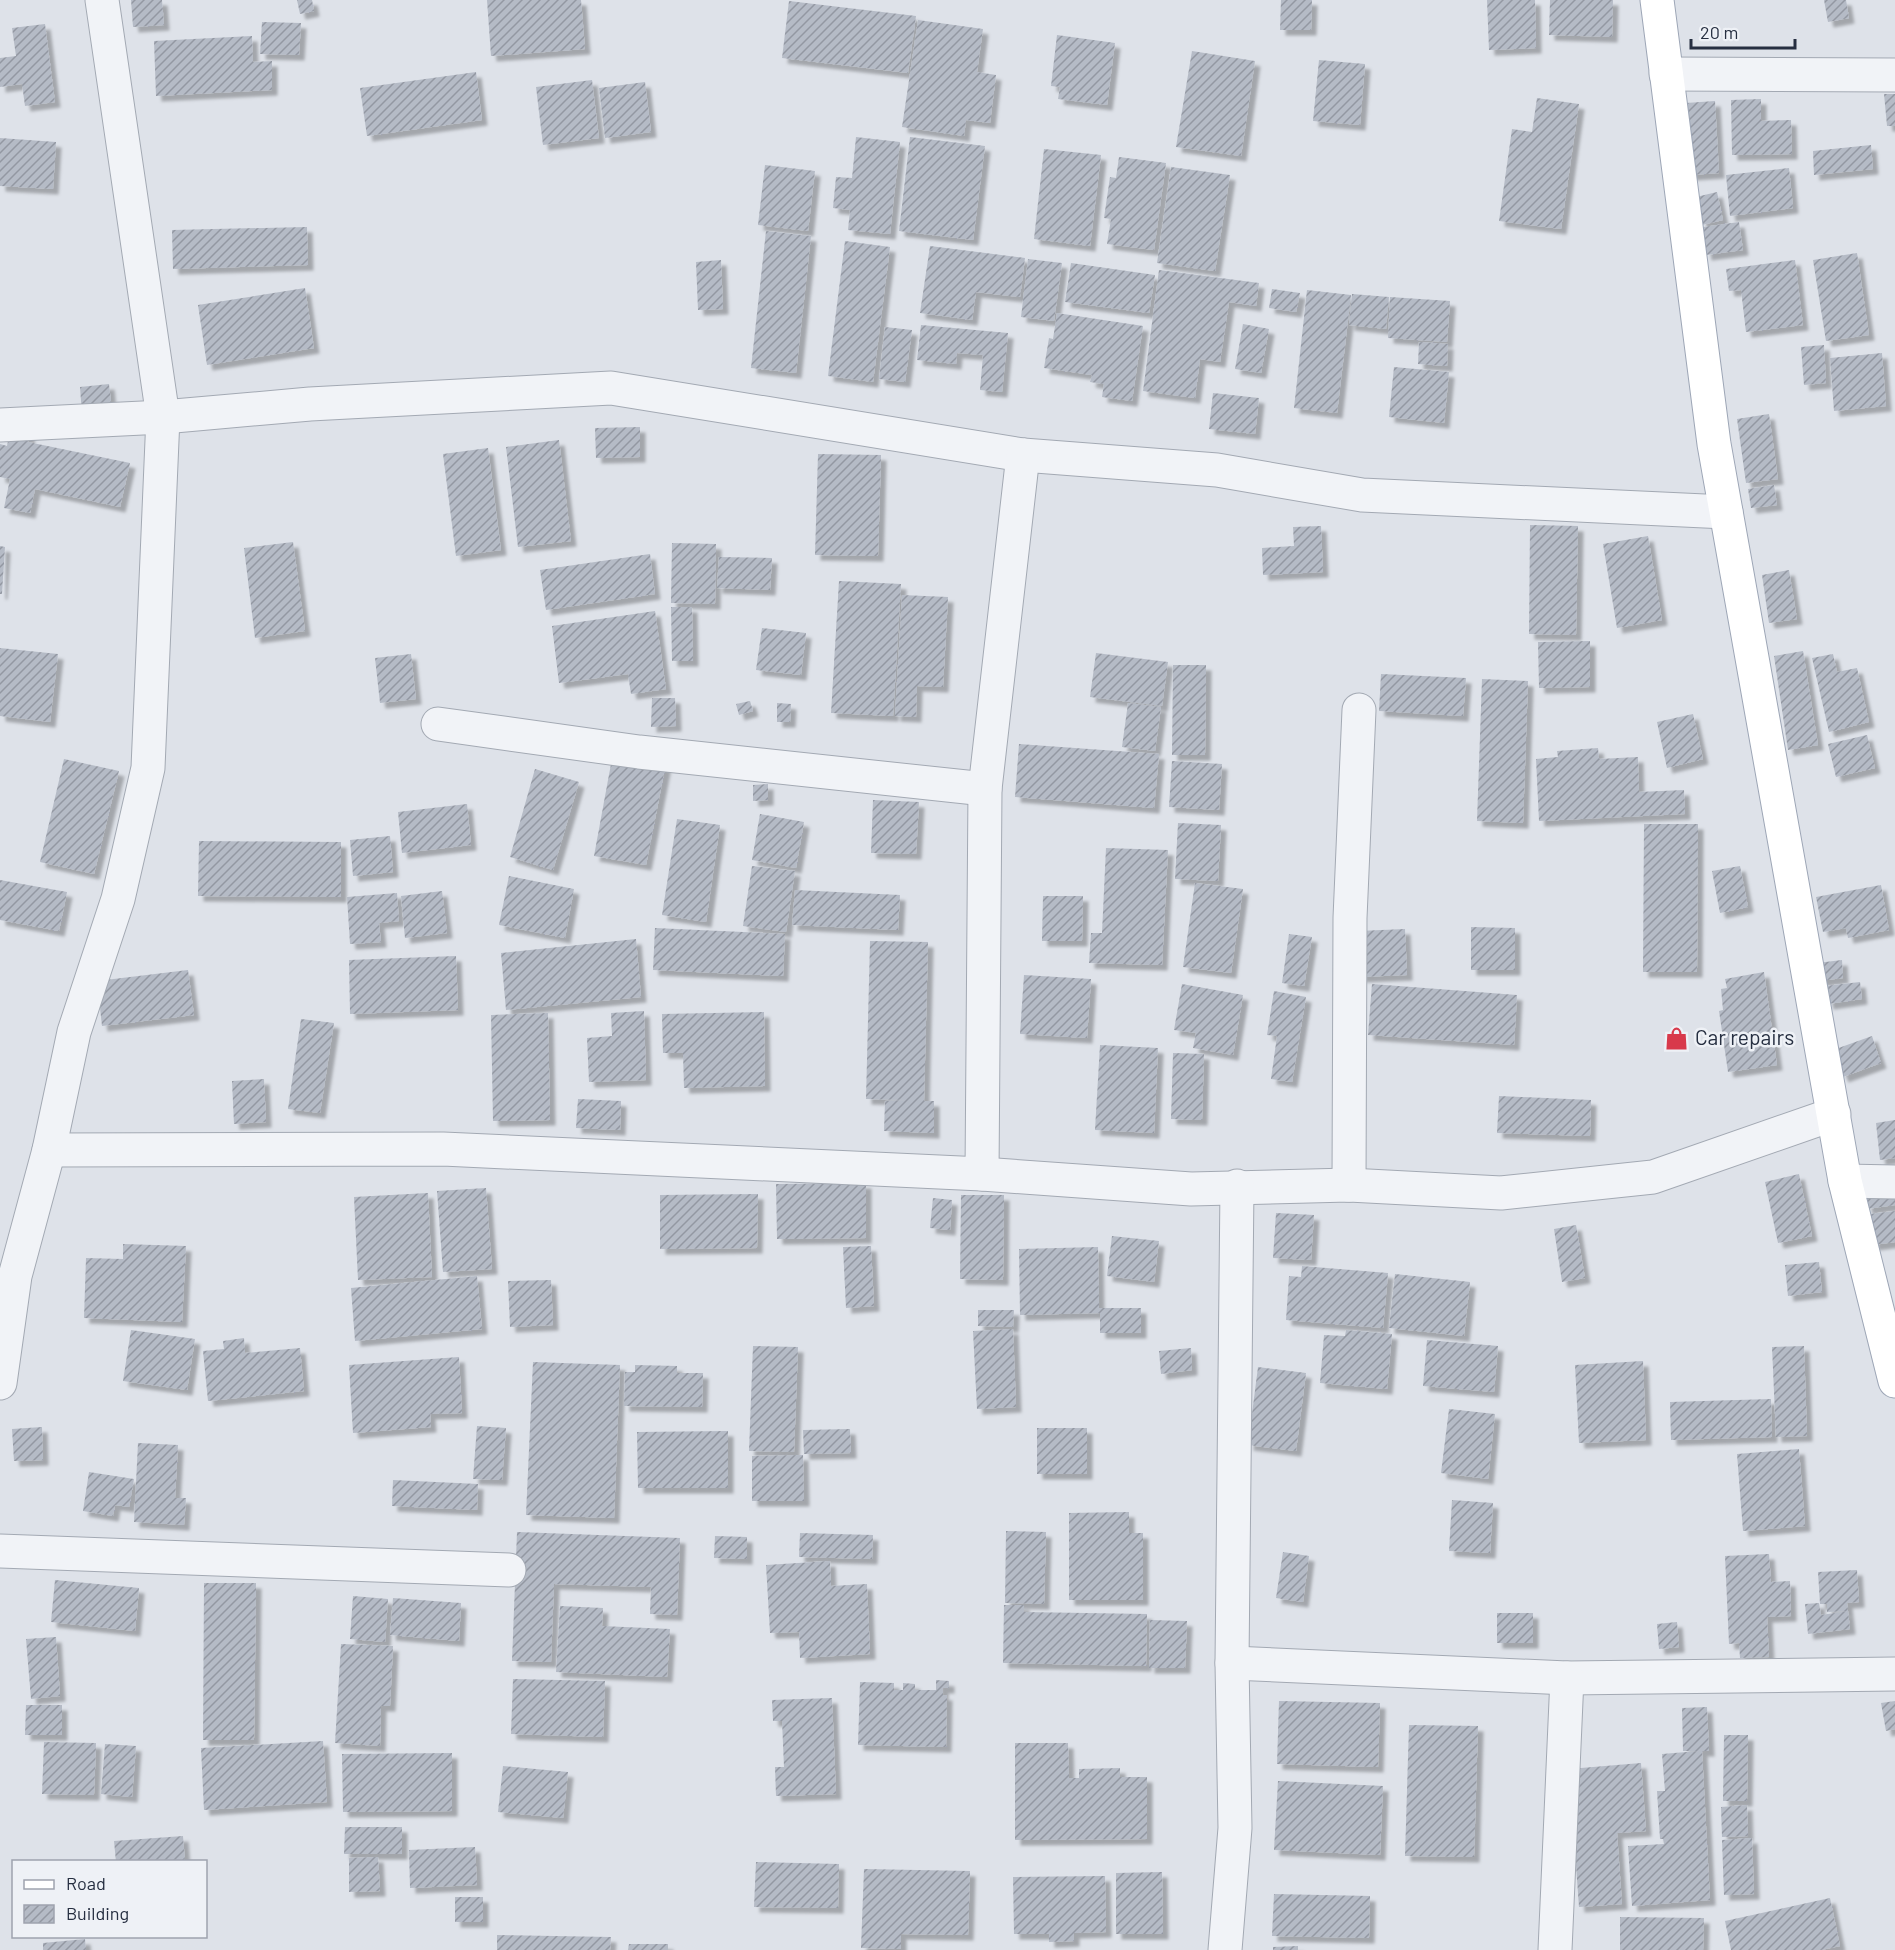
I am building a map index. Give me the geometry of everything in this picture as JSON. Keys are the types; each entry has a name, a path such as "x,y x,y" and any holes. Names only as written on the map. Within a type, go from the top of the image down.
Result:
{"main road":[{"path":"1657,0 1714,444 1845,1181 1895,1381"}],"street":[{"path":"0,1383 15,1276 50,1150 74,1032 118,899 148,768 163,417 102,0"},
{"path":"1666,74 1895,75"},
{"path":"0,425 163,417 310,404 611,388 1023,455 1217,470 1362,495 1726,512"},
{"path":"982,1174 985,789 1023,455"},
{"path":"1349,1185 1350,918 1359,710"},
{"path":"438,724 639,752 985,789"},
{"path":"50,1150 443,1149 982,1174 1191,1189 1237,1186 1349,1185 1501,1193 1653,1177 1834,1114"},
{"path":"1845,1181 1895,1182"},
{"path":"1225,1950 1235,1828 1233,1663 1237,1186"},
{"path":"0,1551 509,1570"},
{"path":"1233,1663 1567,1678 1895,1674"},
{"path":"1555,1950 1567,1678"}],"building":[{"path":"131,0 162,0 164,25 133,27"},
{"path":"297,0 312,0 314,11 300,14"},
{"path":"487,0 581,0 585,49 491,56"},
{"path":"1281,0 1312,0 1311,30 1280,30"},
{"path":"1487,0 1535,0 1536,48 1489,50"},
{"path":"1550,0 1613,0 1612,37 1549,35"},
{"path":"1824,0 1846,0 1849,18 1828,22"},
{"path":"789,1 916,16 908,73 782,58"},
{"path":"918,20 983,29 977,72 996,75 990,123 966,120 964,136 902,127"},
{"path":"262,22 301,23 299,55 260,54"},
{"path":"45,24 55,102 25,106 22,84 0,87 0,58 16,56 12,28"},
{"path":"1057,35 1115,43 1107,105 1058,99 1060,87 1051,86"},
{"path":"252,36 253,62 272,61 272,90 156,96 154,41"},
{"path":"1192,51 1255,61 1241,156 1176,147"},
{"path":"1319,60 1365,64 1360,125 1313,121"},
{"path":"476,72 482,120 367,136 360,88"},
{"path":"592,80 599,138 543,145 536,87"},
{"path":"645,82 651,132 605,138 599,88"},
{"path":"1884,94 1895,94 1895,126 1887,126"},
{"path":"1537,98 1579,104 1561,229 1499,221 1512,129 1532,132"},
{"path":"1761,99 1761,121 1791,120 1792,154 1732,155 1731,100"},
{"path":"1715,101 1719,173 1690,175 1686,103"},
{"path":"856,137 900,142 890,234 848,230 850,210 833,208 836,177 852,178"},
{"path":"910,137 985,146 973,240 899,231"},
{"path":"0,138 56,142 53,189 0,186"},
{"path":"1871,145 1873,169 1814,175 1813,151"},
{"path":"1044,149 1101,155 1090,246 1034,239"},
{"path":"1119,157 1166,163 1154,250 1107,244 1111,219 1104,218 1110,177 1116,178"},
{"path":"765,165 815,171 808,231 758,225"},
{"path":"1171,167 1230,175 1215,271 1157,263"},
{"path":"1789,168 1793,208 1730,216 1726,175"},
{"path":"1717,192 1723,220 1702,225 1696,197"},
{"path":"1739,222 1743,250 1706,255 1703,227"},
{"path":"307,227 308,265 173,269 172,230"},
{"path":"766,231 811,236 796,373 751,368"},
{"path":"845,241 890,247 873,382 828,376"},
{"path":"930,246 1025,258 1020,297 976,292 972,320 920,313"},
{"path":"1857,253 1869,335 1826,341 1813,260"},
{"path":"1028,259 1062,263 1054,321 1021,317"},
{"path":"721,260 723,309 698,310 696,262"},
{"path":"1795,260 1803,325 1746,332 1741,290 1729,291 1726,269"},
{"path":"1071,263 1155,275 1149,313 1065,302"},
{"path":"1159,270 1259,283 1256,306 1229,302 1220,362 1200,359 1195,398 1143,391"},
{"path":"305,288 314,348 207,365 198,305"},
{"path":"1272,289 1300,293 1296,312 1269,308"},
{"path":"1307,290 1351,295 1337,413 1294,408"},
{"path":"1352,294 1389,297 1386,329 1349,325"},
{"path":"1390,297 1450,301 1447,342 1388,338"},
{"path":"1057,313 1143,326 1132,401 1102,397 1104,384 1090,382 1092,375 1044,368 1049,338 1053,339"},
{"path":"1243,324 1269,329 1261,373 1235,369"},
{"path":"921,325 1008,333 1002,392 980,390 983,355 957,353 956,364 917,360"},
{"path":"885,327 912,330 905,382 879,379"},
{"path":"1419,342 1448,344 1447,366 1418,364"},
{"path":"1824,345 1826,383 1804,385 1801,347"},
{"path":"1882,353 1886,406 1834,411 1830,358"},
{"path":"1394,367 1449,372 1444,423 1389,417"},
{"path":"109,384 112,412 82,415 80,387"},
{"path":"1213,393 1259,398 1255,434 1209,429"},
{"path":"1769,414 1778,479 1746,483 1737,419"},
{"path":"640,427 640,457 596,458 595,428"},
{"path":"10,431 30,434 28,442 130,463 120,507 35,489 30,513 4,508 10,479 0,477 0,444 7,446"},
{"path":"559,440 571,541 518,547 506,447"},
{"path":"488,448 501,550 456,556 443,454"},
{"path":"818,454 881,455 878,556 815,555"},
{"path":"1774,485 1777,505 1751,508 1748,489"},
{"path":"1530,525 1578,526 1576,635 1529,634"},
{"path":"1321,526 1323,572 1263,575 1262,548 1294,546 1293,527"},
{"path":"1648,536 1662,620 1617,628 1603,544"},
{"path":"293,542 305,631 255,638 244,548"},
{"path":"672,543 716,544 715,604 671,603"},
{"path":"0,546 5,547 2,594 0,594"},
{"path":"650,554 655,594 546,610 540,570"},
{"path":"719,557 772,558 770,590 717,588"},
{"path":"1789,570 1797,619 1769,623 1762,575"},
{"path":"839,581 901,584 893,716 831,713"},
{"path":"902,595 948,597 943,687 917,686 916,717 895,716"},
{"path":"671,607 692,607 693,661 672,661"},
{"path":"655,611 666,689 631,694 628,674 559,683 552,626"},
{"path":"762,628 806,633 801,675 756,670"},
{"path":"1590,641 1590,687 1539,688 1538,642"},
{"path":"0,648 58,654 50,722 0,716"},
{"path":"1803,651 1818,745 1788,750 1774,656"},
{"path":"1096,653 1168,662 1162,706 1090,697"},
{"path":"411,654 416,699 380,703 375,658"},
{"path":"1833,654 1837,672 1857,668 1869,722 1829,732 1812,658"},
{"path":"1173,665 1206,665 1205,755 1172,755"},
{"path":"1381,674 1466,678 1463,716 1379,711"},
{"path":"1482,679 1528,681 1523,823 1477,821"},
{"path":"652,698 675,698 676,726 651,727"},
{"path":"750,701 753,711 739,715 736,704"},
{"path":"777,703 791,704 790,722 777,722"},
{"path":"1128,703 1161,707 1155,751 1122,747"},
{"path":"1693,714 1703,759 1667,768 1657,722"},
{"path":"1867,735 1875,768 1836,777 1828,744"},
{"path":"1019,744 1159,754 1154,808 1015,797"},
{"path":"1598,748 1599,759 1638,757 1639,792 1684,790 1685,814 1539,821 1536,759 1558,757 1557,751"},
{"path":"613,753 666,763 646,865 594,856"},
{"path":"64,759 119,771 94,874 40,862"},
{"path":"1172,761 1222,764 1219,810 1169,807"},
{"path":"535,769 579,782 553,870 510,857"},
{"path":"768,784 768,800 753,801 753,785"},
{"path":"873,800 919,802 916,854 871,853"},
{"path":"467,804 471,845 402,853 398,812"},
{"path":"760,814 804,822 796,868 752,860"},
{"path":"677,819 720,825 706,922 662,915"},
{"path":"1178,823 1221,825 1218,881 1175,879"},
{"path":"1644,824 1698,824 1697,972 1643,972"},
{"path":"390,836 393,872 353,876 350,840"},
{"path":"199,841 341,842 341,897 198,896"},
{"path":"1106,848 1168,850 1162,965 1089,963 1091,933 1102,933"},
{"path":"752,866 795,871 786,932 743,926"},
{"path":"1740,866 1748,907 1720,913 1712,871"},
{"path":"509,876 574,889 565,938 499,925"},
{"path":"0,880 67,892 59,931 0,920"},
{"path":"1195,883 1243,889 1231,973 1183,967"},
{"path":"1881,885 1889,930 1848,938 1846,928 1823,932 1816,897"},
{"path":"795,890 900,895 898,930 792,925"},
{"path":"442,891 447,933 405,938 401,896"},
{"path":"397,893 399,921 379,923 381,942 350,944 347,897"},
{"path":"1043,896 1083,896 1082,941 1042,941"},
{"path":"1471,927 1515,928 1515,970 1471,970"},
{"path":"655,928 785,934 783,976 653,970"},
{"path":"1405,929 1407,975 1360,977 1358,931"},
{"path":"1289,934 1312,937 1304,986 1282,983"},
{"path":"636,939 641,997 506,1010 501,953"},
{"path":"870,941 928,942 924,1101 934,1101 934,1133 884,1131 885,1101 907,1100 866,1099"},
{"path":"456,956 458,1010 350,1014 349,960"},
{"path":"1842,960 1843,978 1819,981 1817,963"},
{"path":"188,970 194,1015 102,1026 97,981"},
{"path":"1764,972 1777,1065 1728,1072 1719,1011 1723,1010 1721,989 1727,988 1725,979"},
{"path":"1024,975 1091,979 1087,1038 1020,1034"},
{"path":"1860,982 1862,999 1828,1004 1825,986"},
{"path":"1182,984 1243,995 1233,1055 1193,1048 1196,1033 1174,1030"},
{"path":"1372,984 1517,995 1514,1045 1368,1035"},
{"path":"1274,991 1306,997 1292,1082 1271,1079 1277,1036 1267,1035"},
{"path":"644,1011 646,1080 589,1082 587,1038 612,1036 611,1013"},
{"path":"764,1012 765,1086 684,1088 683,1053 663,1053 662,1014"},
{"path":"548,1013 550,1120 493,1121 491,1015"},
{"path":"301,1019 334,1023 320,1113 288,1109"},
{"path":"1872,1036 1881,1063 1843,1077 1833,1050"},
{"path":"1100,1045 1158,1048 1154,1133 1095,1130"},
{"path":"1173,1053 1204,1054 1202,1120 1171,1119"},
{"path":"264,1079 266,1122 234,1124 232,1081"},
{"path":"1499,1096 1591,1100 1590,1136 1497,1133"},
{"path":"578,1099 621,1101 620,1130 576,1128"},
{"path":"1895,1120 1895,1158 1880,1160 1876,1123"},
{"path":"1799,1174 1812,1236 1778,1243 1765,1182"},
{"path":"866,1183 866,1238 777,1239 776,1184"},
{"path":"486,1188 492,1269 443,1272 437,1191"},
{"path":"1864,1189 1895,1193 1895,1205 1867,1209"},
{"path":"428,1193 432,1277 358,1280 354,1197"},
{"path":"758,1194 757,1248 660,1249 660,1195"},
{"path":"961,1195 1004,1195 1003,1280 960,1279"},
{"path":"933,1198 952,1200 950,1230 930,1228"},
{"path":"1895,1211 1895,1242 1873,1245 1869,1214"},
{"path":"1276,1213 1314,1215 1311,1260 1273,1258"},
{"path":"1576,1225 1585,1278 1562,1282 1554,1229"},
{"path":"1112,1236 1159,1241 1154,1282 1107,1276"},
{"path":"123,1244 186,1246 182,1322 84,1318 86,1258 123,1259"},
{"path":"871,1246 874,1306 846,1308 843,1247"},
{"path":"1098,1247 1099,1308 1141,1308 1141,1333 1100,1333 1100,1313 1020,1315 1019,1249"},
{"path":"1819,1262 1822,1292 1788,1296 1785,1265"},
{"path":"1302,1266 1388,1273 1383,1328 1286,1320 1289,1276 1301,1277"},
{"path":"1395,1274 1470,1282 1464,1336 1389,1328"},
{"path":"477,1276 482,1329 355,1341 351,1288"},
{"path":"551,1280 553,1325 510,1327 508,1281"},
{"path":"978,1310 1014,1310 1013,1327 978,1326"},
{"path":"1013,1329 1016,1407 977,1409 973,1331"},
{"path":"131,1330 195,1339 187,1390 123,1381"},
{"path":"1346,1330 1392,1334 1387,1389 1320,1383 1324,1335 1345,1336"},
{"path":"244,1338 245,1353 300,1348 304,1391 208,1401 203,1351 224,1349 223,1341"},
{"path":"1427,1340 1498,1346 1494,1392 1423,1386"},
{"path":"753,1346 798,1347 794,1452 749,1451"},
{"path":"1804,1346 1807,1436 1776,1437 1772,1347"},
{"path":"1191,1348 1192,1370 1161,1374 1159,1351"},
{"path":"459,1357 462,1413 430,1414 431,1427 353,1433 349,1365"},
{"path":"1643,1361 1646,1440 1579,1443 1575,1365"},
{"path":"533,1362 620,1365 614,1518 526,1515"},
{"path":"635,1365 677,1366 677,1373 703,1373 702,1407 624,1406 625,1372 635,1372"},
{"path":"1258,1367 1306,1373 1296,1451 1248,1445"},
{"path":"1771,1399 1772,1437 1671,1440 1670,1402"},
{"path":"1449,1409 1495,1414 1488,1479 1441,1473"},
{"path":"477,1426 506,1428 502,1480 473,1479"},
{"path":"42,1427 43,1460 14,1461 12,1429"},
{"path":"1037,1428 1087,1428 1087,1474 1037,1474"},
{"path":"850,1429 851,1453 804,1454 803,1430"},
{"path":"728,1431 728,1488 638,1488 637,1432"},
{"path":"138,1443 178,1445 175,1498 186,1498 184,1525 134,1522"},
{"path":"1799,1449 1805,1526 1743,1531 1737,1454"},
{"path":"803,1455 804,1501 752,1501 752,1456"},
{"path":"89,1472 134,1479 129,1507 115,1505 113,1516 83,1511"},
{"path":"393,1480 478,1484 477,1510 392,1506"},
{"path":"1452,1500 1493,1503 1490,1553 1449,1551"},
{"path":"1129,1512 1129,1533 1143,1533 1143,1600 1069,1600 1069,1513"},
{"path":"1006,1531 1046,1532 1044,1604 1005,1603"},
{"path":"517,1532 680,1538 677,1615 650,1614 651,1587 554,1584 551,1662 512,1661"},
{"path":"800,1533 873,1535 872,1559 799,1557"},
{"path":"715,1536 747,1537 747,1559 714,1558"},
{"path":"1283,1552 1309,1556 1303,1602 1276,1598"},
{"path":"1769,1554 1771,1582 1790,1581 1791,1616 1767,1617 1769,1657 1740,1658 1739,1643 1729,1644 1725,1556"},
{"path":"830,1561 831,1586 867,1584 870,1654 800,1658 799,1632 770,1633 766,1565"},
{"path":"1857,1570 1859,1602 1847,1603 1848,1611 1827,1612 1827,1604 1820,1604 1818,1572"},
{"path":"55,1580 139,1588 135,1631 51,1622"},
{"path":"204,1583 256,1583 254,1740 203,1740"},
{"path":"353,1596 388,1599 385,1642 350,1639"},
{"path":"393,1598 461,1603 459,1641 390,1635"},
{"path":"1819,1603 1821,1615 1848,1611 1850,1629 1808,1634 1805,1604"},
{"path":"1004,1605 1024,1605 1024,1612 1147,1614 1146,1666 1003,1663"},
{"path":"560,1606 603,1608 602,1626 670,1629 667,1677 556,1672"},
{"path":"1497,1613 1533,1613 1533,1643 1497,1643"},
{"path":"1150,1620 1187,1621 1185,1668 1149,1668"},
{"path":"1677,1622 1679,1647 1659,1649 1657,1624"},
{"path":"56,1637 60,1696 31,1699 26,1639"},
{"path":"341,1644 393,1646 390,1706 381,1706 380,1746 335,1743"},
{"path":"513,1679 605,1681 603,1737 511,1734"},
{"path":"936,1680 949,1681 949,1688 943,1688 943,1695 947,1695 946,1747 858,1745 860,1682 894,1683 894,1690 903,1690 903,1683 915,1684 915,1690 936,1690"},
{"path":"832,1698 836,1794 776,1796 775,1767 784,1767 782,1721 773,1721 772,1700"},
{"path":"1279,1701 1380,1703 1378,1767 1277,1764"},
{"path":"1895,1701 1895,1729 1886,1731 1881,1703"},
{"path":"26,1705 62,1705 62,1735 25,1735"},
{"path":"1707,1707 1709,1751 1702,1751 1710,1900 1632,1906 1628,1846 1664,1844 1663,1839 1660,1839 1657,1791 1665,1791 1662,1754 1699,1751 1683,1751 1682,1708"},
{"path":"1409,1725 1478,1726 1474,1857 1405,1856"},
{"path":"1724,1735 1748,1735 1747,1801 1723,1801"},
{"path":"323,1741 327,1802 204,1810 201,1748"},
{"path":"44,1742 96,1743 94,1795 42,1794"},
{"path":"1015,1743 1068,1743 1069,1778 1079,1778 1079,1769 1120,1768 1120,1777 1147,1777 1147,1839 1015,1840"},
{"path":"105,1744 136,1746 132,1797 101,1794"},
{"path":"452,1753 452,1811 343,1812 342,1754"},
{"path":"1641,1763 1646,1831 1617,1833 1622,1904 1579,1907 1569,1769"},
{"path":"503,1766 568,1772 563,1818 498,1812"},
{"path":"1278,1781 1383,1786 1380,1855 1274,1850"},
{"path":"1747,1805 1748,1836 1722,1837 1721,1807"},
{"path":"345,1827 402,1827 402,1854 344,1854"},
{"path":"183,1836 185,1860 116,1860 114,1841"},
{"path":"1752,1838 1754,1894 1724,1895 1722,1840"},
{"path":"475,1847 477,1885 410,1888 409,1850"},
{"path":"378,1857 380,1891 349,1892 349,1858"},
{"path":"756,1862 839,1864 838,1908 754,1907"},
{"path":"864,1869 970,1871 968,1935 901,1934 901,1949 861,1948"},
{"path":"1162,1872 1163,1934 1116,1934 1116,1873"},
{"path":"1105,1876 1106,1932 1074,1933 1074,1941 1049,1942 1049,1934 1014,1934 1013,1877"},
{"path":"1274,1894 1370,1896 1369,1938 1272,1936"},
{"path":"455,1897 483,1897 483,1922 455,1922"},
{"path":"1830,1898 1840,1946 1821,1950 1731,1950 1725,1921"},
{"path":"1620,1917 1704,1918 1703,1950 1620,1950"},
{"path":"497,1935 611,1937 610,1950 497,1950"},
{"path":"85,1939 86,1950 43,1950 43,1943"},
{"path":"629,1944 668,1944 668,1950 628,1950"},
{"path":"1298,1946 1298,1950 1273,1950 1273,1947"}],"place":[{"name":"Car repairs","path":"1677,1038"}]}
